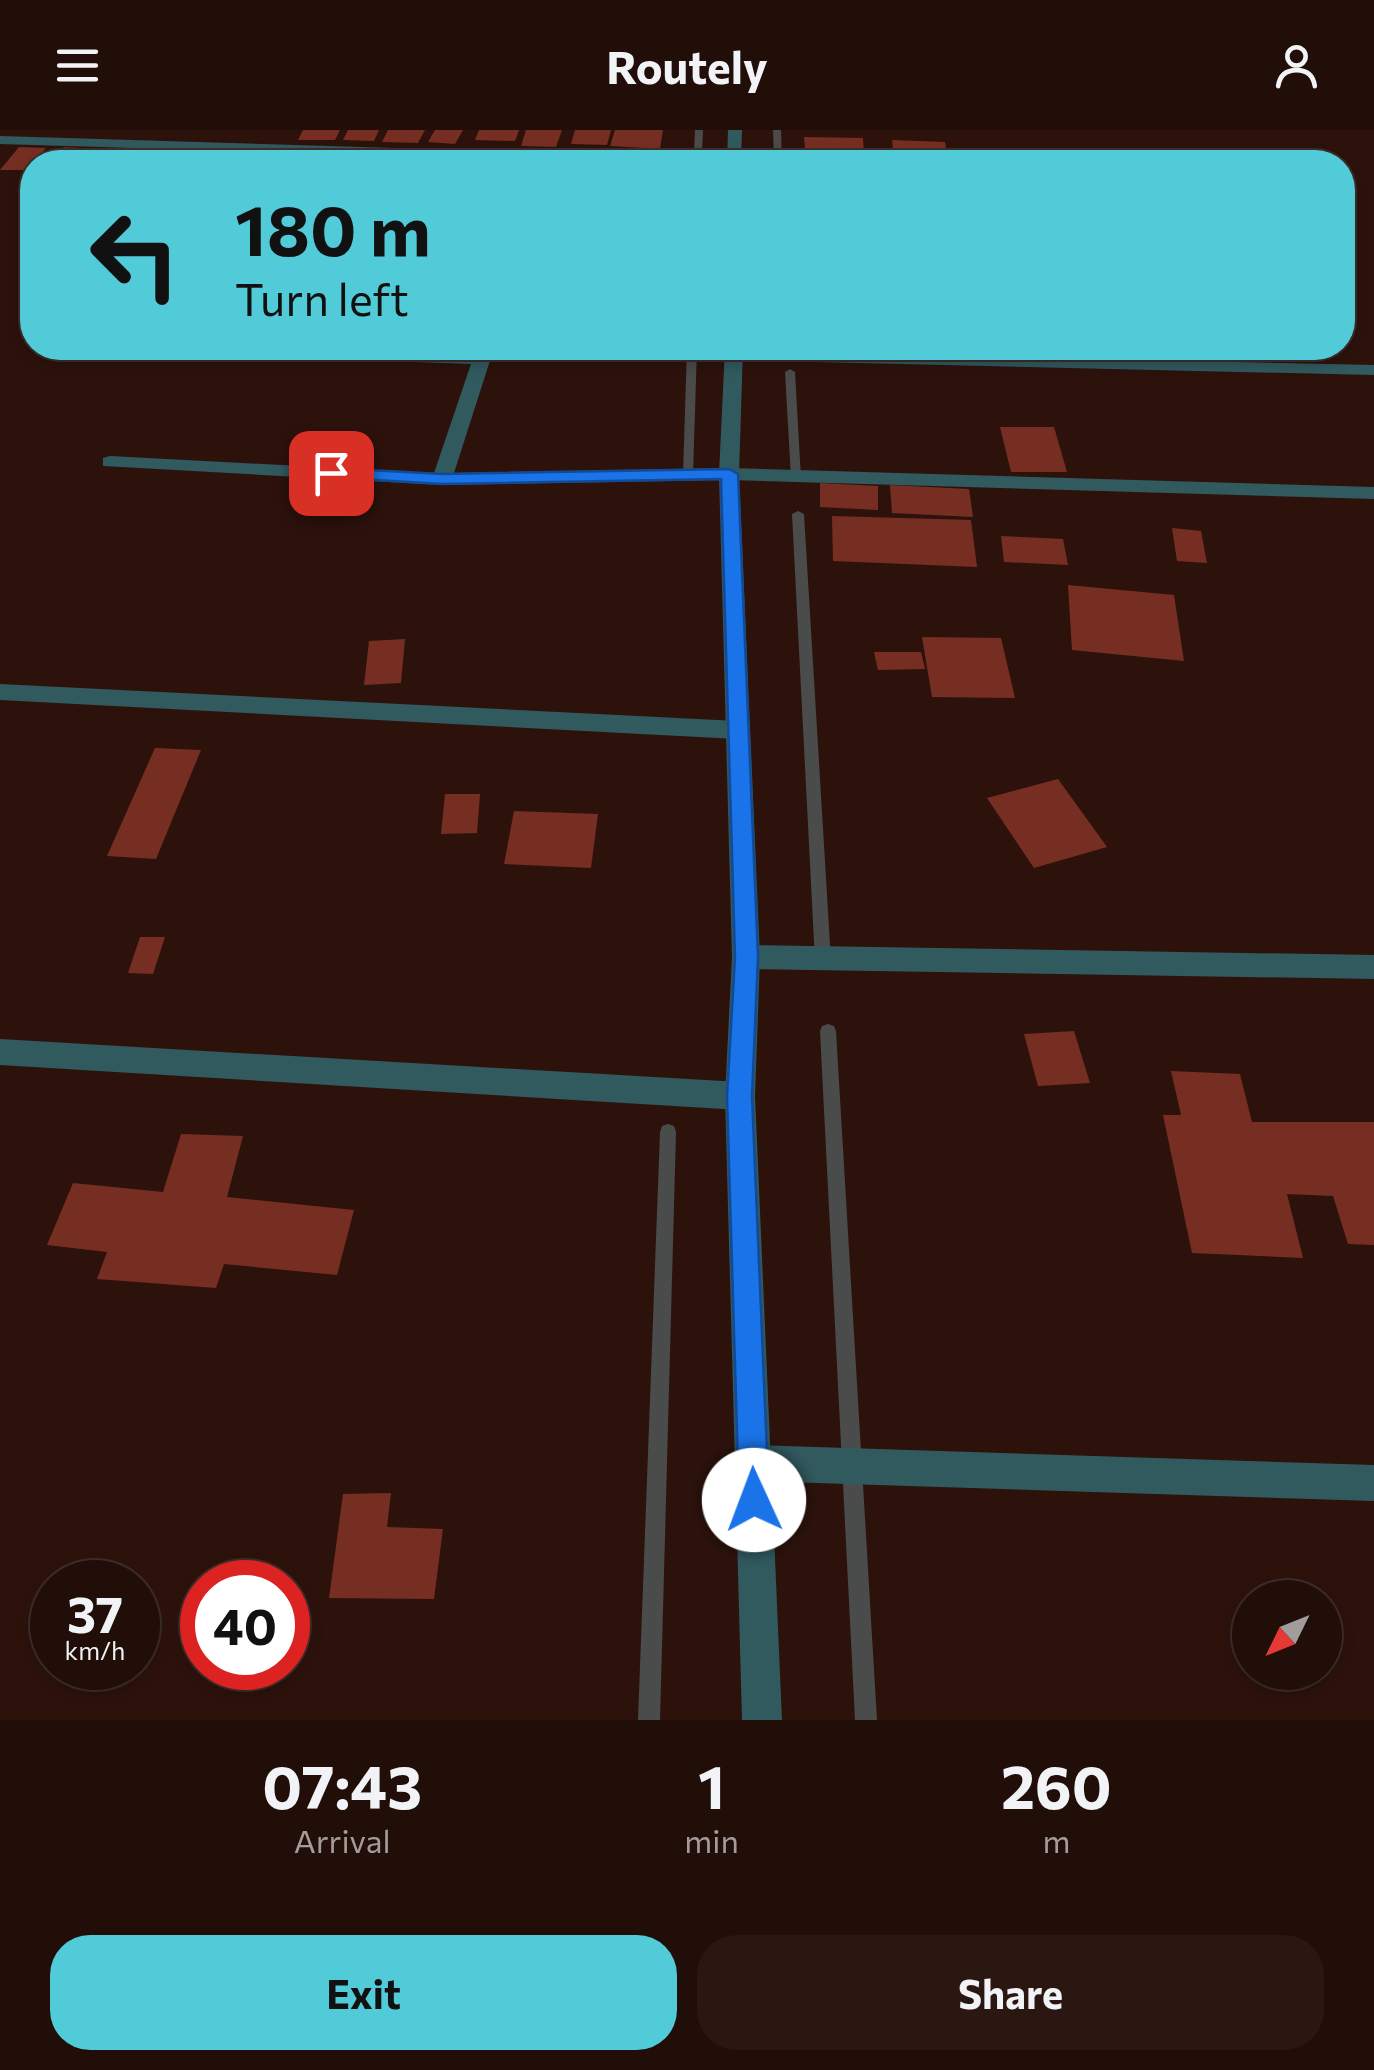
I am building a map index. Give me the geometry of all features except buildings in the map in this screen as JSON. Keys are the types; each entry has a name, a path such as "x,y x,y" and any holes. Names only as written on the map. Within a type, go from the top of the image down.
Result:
{"street":[{"path":"0,140 327,150"},
{"path":"442,479 481,360"},
{"path":"734,360 729,474 746,957 740,1096 762,1720"},
{"path":"1018,360 1374,370"},
{"path":"110,462 442,479 729,474 1374,493"},
{"path":"0,692 738,730"},
{"path":"746,957 1374,967"},
{"path":"0,1052 740,1096"},
{"path":"753,1463 1374,1483"}],"waterway":[{"path":"698,150 699,130"},
{"path":"777,130 778,150"},
{"path":"688,474 692,360"},
{"path":"790,372 796,478"},
{"path":"798,514 823,961"},
{"path":"828,1031 866,1720"},
{"path":"649,1720 668,1132"}],"route":[{"path":"331,473 442,479 729,474 746,957 740,1096 754,1500"}]}
